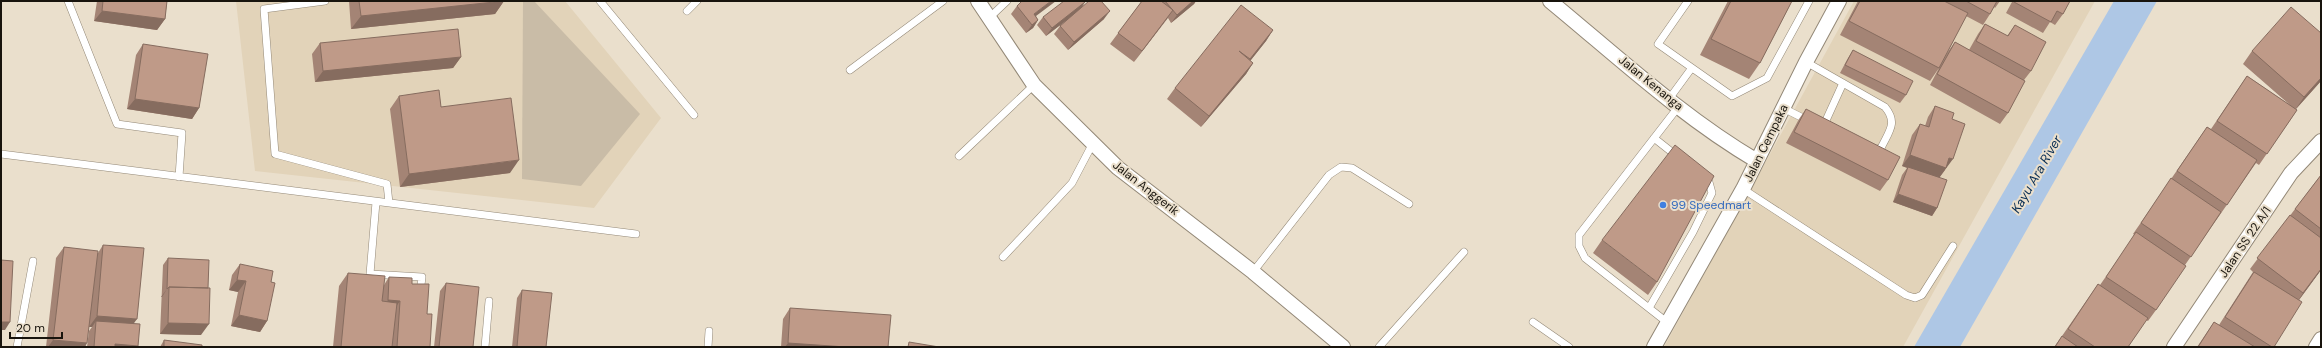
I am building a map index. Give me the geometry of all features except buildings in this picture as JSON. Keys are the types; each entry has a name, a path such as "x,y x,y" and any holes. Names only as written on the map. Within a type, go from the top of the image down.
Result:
{"street":[{"name":"Jalan Anggerik","path":"978,1 1034,85 1118,168 1253,272 1343,347"},
{"name":"Jalan Kenanga","path":"1550,1 1728,144 1756,161"},
{"name":"Jalan Cempaka","path":"1654,347 1743,189 1806,62 1840,1"},
{"name":"Jalan SS 22 A/1","path":"2174,347 2291,173 2321,141"},
{"path":"2316,347 2321,339"}],"lane":[{"path":"68,1 117,124 182,133 179,177"},
{"path":"325,1 264,9 275,154 387,184 389,203"},
{"path":"600,1 694,115"},
{"path":"687,11 697,1"},
{"path":"850,70 943,1"},
{"path":"989,18 1007,1"},
{"path":"1688,1 1658,44 1691,69 1732,96 1767,78 1809,1"},
{"path":"1806,62 1885,107 1892,115 1893,122 1881,148 1874,150 1864,147"},
{"path":"1668,323 1584,258 1579,246 1579,235 1654,138 1691,69"},
{"path":"1783,108 1826,129 1844,83"},
{"path":"959,156 1034,85"},
{"path":"1654,138 1684,162"},
{"path":"1003,257 1072,183 1093,143"},
{"path":"1,154 636,234"},
{"path":"1253,272 1329,175 1341,167 1352,168 1409,204"},
{"path":"1649,308 1693,232 1712,193 1709,182 1696,172"},
{"path":"1743,189 1906,296 1915,298 1922,295 1953,246"},
{"path":"376,202 370,274 422,277 420,298"},
{"path":"1379,347 1464,252"},
{"path":"17,347 33,261"},
{"path":"485,347 489,301"},
{"path":"1534,322 1569,347"},
{"path":"708,347 709,332"}],"shaded area":[{"path":"236,1 565,1 661,118 594,208 255,171"},
{"path":"523,1 534,1 640,114 581,186 522,179"},
{"path":"1854,1 2095,1 1903,347 1664,347"}],"water":[{"name":"Kayu Ara River","path":"2114,1 2157,1 1960,347 1914,347"}],"place":[{"name":"99 Speedmart","path":"1663,205"}]}
